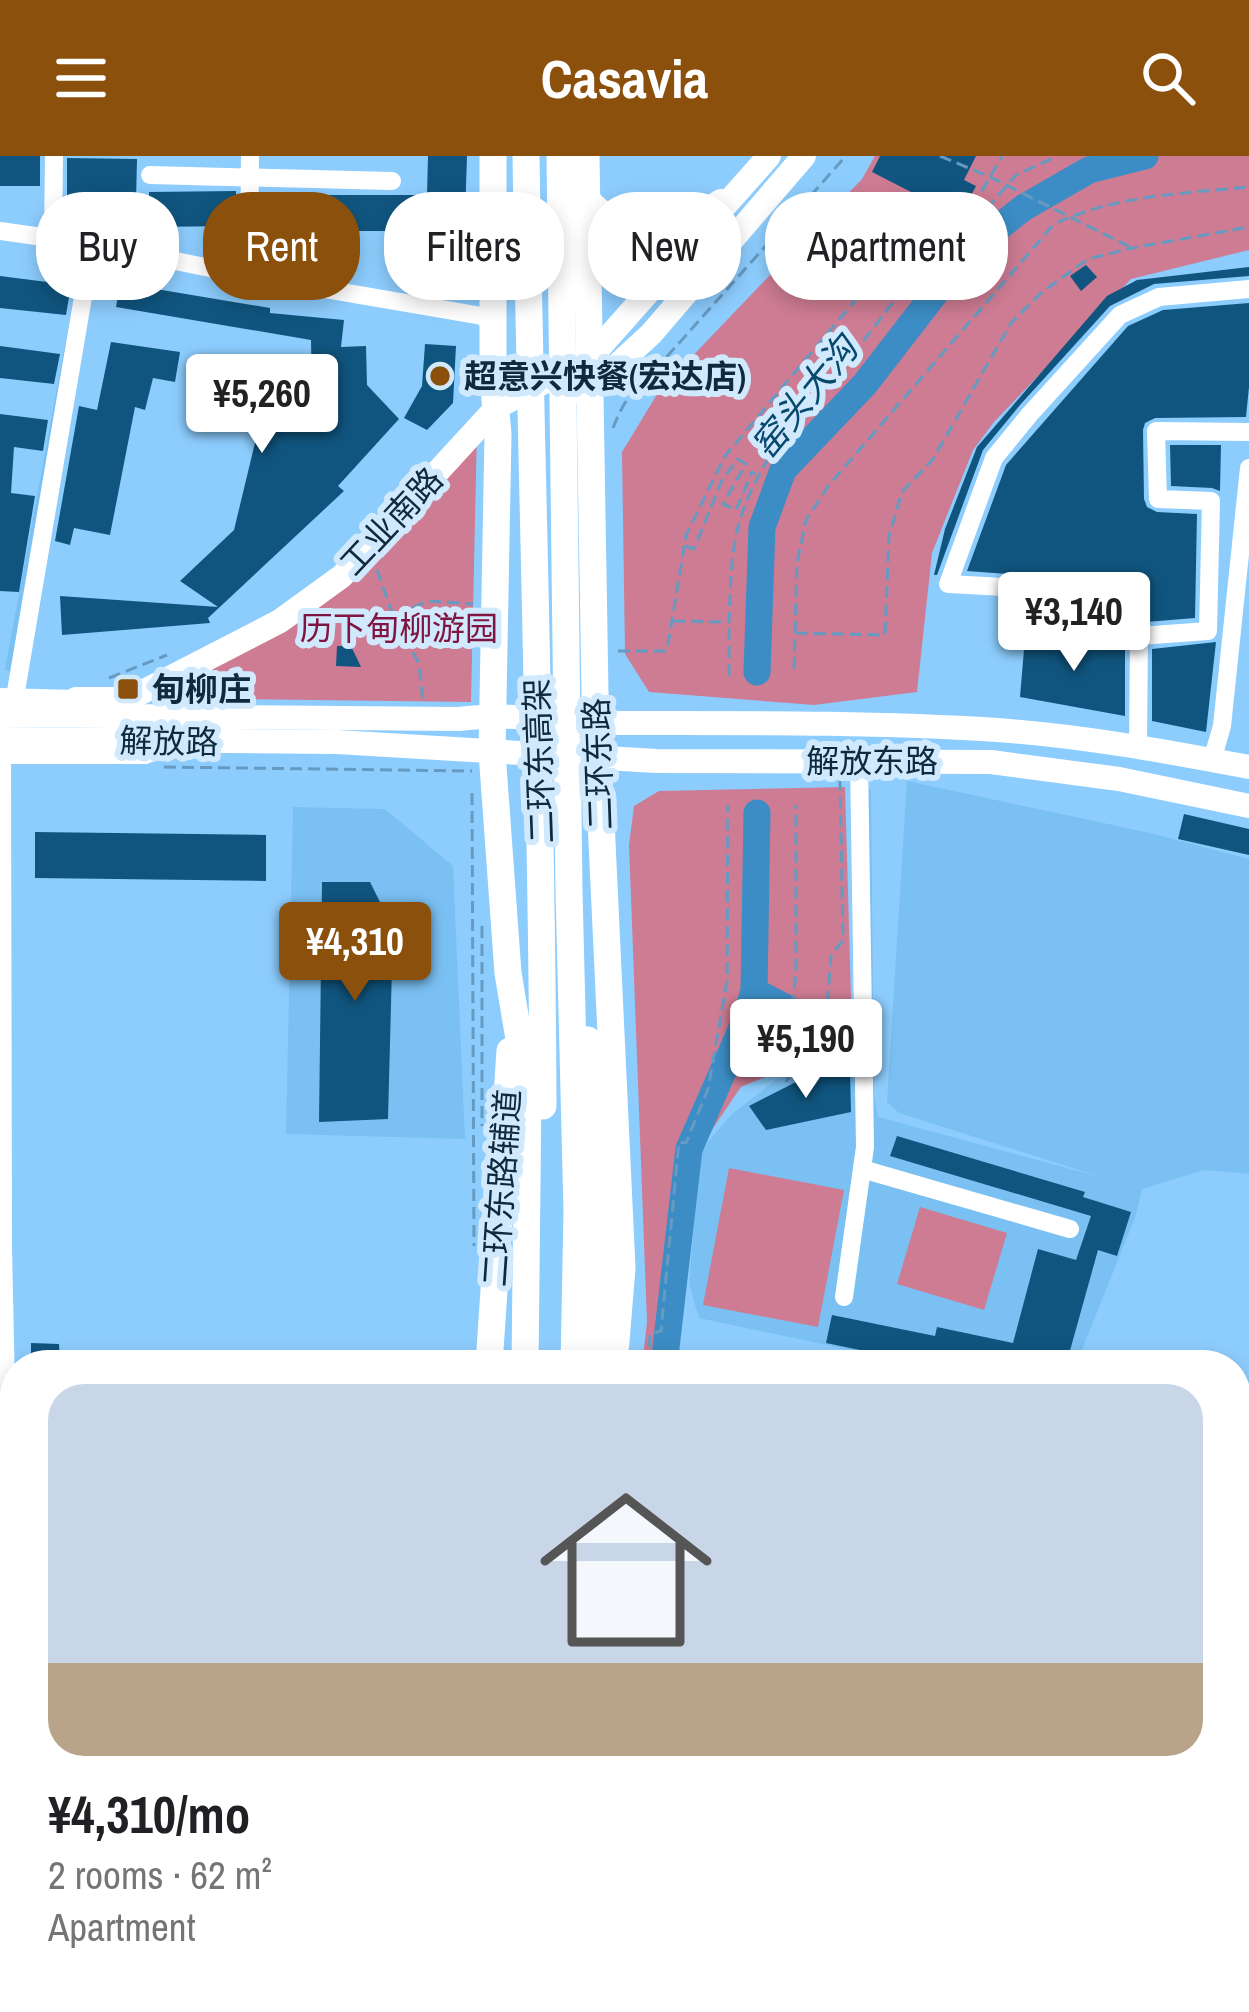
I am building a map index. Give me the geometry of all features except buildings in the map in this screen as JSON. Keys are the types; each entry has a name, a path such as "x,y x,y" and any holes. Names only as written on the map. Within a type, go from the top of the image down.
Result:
{"highway":[{"path":"493,156 494,715 486,768 512,1011 528,1093 525,1350"},
{"name":"二环东高架","path":"526,156 533,565 577,1212 574,1350"},
{"name":"二环东高架","path":"539,1350 556,891 560,156"},
{"name":"二环东路","path":"584,1350 587,1114 613,1075 597,722 586,156"},
{"path":"516,1350 516,1123 556,891"},
{"path":"556,891 598,1118 595,1350"},
{"name":"二环东路辅道","path":"490,1350 512,1011"},
{"path":"613,1075 622,1268 615,1350"}],"main road":[{"name":"工业南路","path":"95,709 130,699 280,621 342,576 497,407 590,358 769,156"},
{"path":"497,407 590,390 651,334 804,156"},
{"path":"587,199 612,221 639,229 694,216 743,186"},
{"name":"解放路","path":"5,703 337,730 486,768"},
{"name":"解放路","path":"1,750 184,741 494,715"},
{"name":"解放东路","path":"494,715 597,722 999,730 1249,767"},
{"name":"解放东路","path":"486,768 599,757 991,762 1119,779 1249,806"}],"street":[{"path":"54,192 55,156"},
{"path":"250,156 250,192"},
{"path":"150,175 392,181"},
{"path":"0,231 36,236"},
{"path":"1138,747 1139,633 1042,629 1042,590 948,584 994,458 1120,315 1160,297 1249,289"},
{"path":"360,295 482,316 493,325"},
{"path":"5,703 81,300"},
{"path":"1139,636 1208,631 1211,501 1157,499 1156,431 1249,432"},
{"path":"1212,760 1222,726 1249,468"},
{"path":"1,750 3,1350"},
{"path":"844,1297 865,1147 849,760"},
{"path":"862,1168 1070,1229"}],"path":[{"path":"620,409 641,378 663,362 846,156"},
{"path":"940,156 1132,248"},
{"path":"982,192 1002,156"},
{"path":"1001,192 1016,175 1058,156"},
{"path":"794,668 797,563 806,520 829,485 1054,224 1083,210 1249,188"},
{"path":"795,633 885,635 889,536 902,492 933,458 1011,323 1041,293 1088,260 1249,227"},
{"path":"618,651 667,651 686,535 725,456 855,300"},
{"path":"729,676 733,550 758,475 777,443 895,300"},
{"path":"684,545 694,549 722,480 738,459 746,464 723,504 736,510 752,472 758,475"},
{"path":"363,553 379,572 394,616 419,664 423,703"},
{"path":"394,616 428,601 474,604"},
{"path":"672,621 729,622"},
{"path":"786,1082 827,1006 831,956 843,940 849,760"},
{"path":"164,767 486,768 474,1254"},
{"path":"649,1350 650,1334 661,1331 679,1142 686,1143 708,1089 727,981 728,805"},
{"path":"761,1071 790,1018 796,974 796,806"}],"shaded area":[{"path":"73,300 74,300 14,673 5,670"},
{"path":"907,781 1249,859 1249,1174 1204,1170 1142,1189 1082,1350 851,1350 699,1318 689,1284 700,1151 732,1114 781,1076 850,1048 855,1000 851,789 871,789 878,1117 1101,1177 899,1113 887,1102"},
{"path":"293,807 385,809 453,866 465,1139 286,1134"}],"green space":[{"path":"875,156 1249,156 1249,250 1131,279 994,422 973,450 932,553 917,692 814,705 649,692 625,654 622,452 659,391 765,280 765,300 1008,300 1008,192 850,192"},
{"name":"历下甸柳游园","path":"477,430 471,702 144,698 282,624"},
{"path":"845,787 851,997 844,1045 741,1087 698,1150 681,1149 670,1350 644,1350 647,1322 629,845 634,806 659,791"},
{"path":"729,1168 844,1190 818,1327 703,1305"},
{"path":"920,1207 1007,1233 984,1310 897,1284"}],"waterway":[{"name":"窑头大沟","path":"757,672 762,527 783,470 865,384 950,274 985,238 1023,208 1089,170 1145,156"},
{"name":"窑头大沟","path":"666,1350 689,1149 754,991 757,813"},
{"path":"754,991 786,1008"}],"place":[{"name":"超意兴快餐(宏达店)","path":"440,376"},
{"name":"甸柳庄","path":"128,689"}]}
